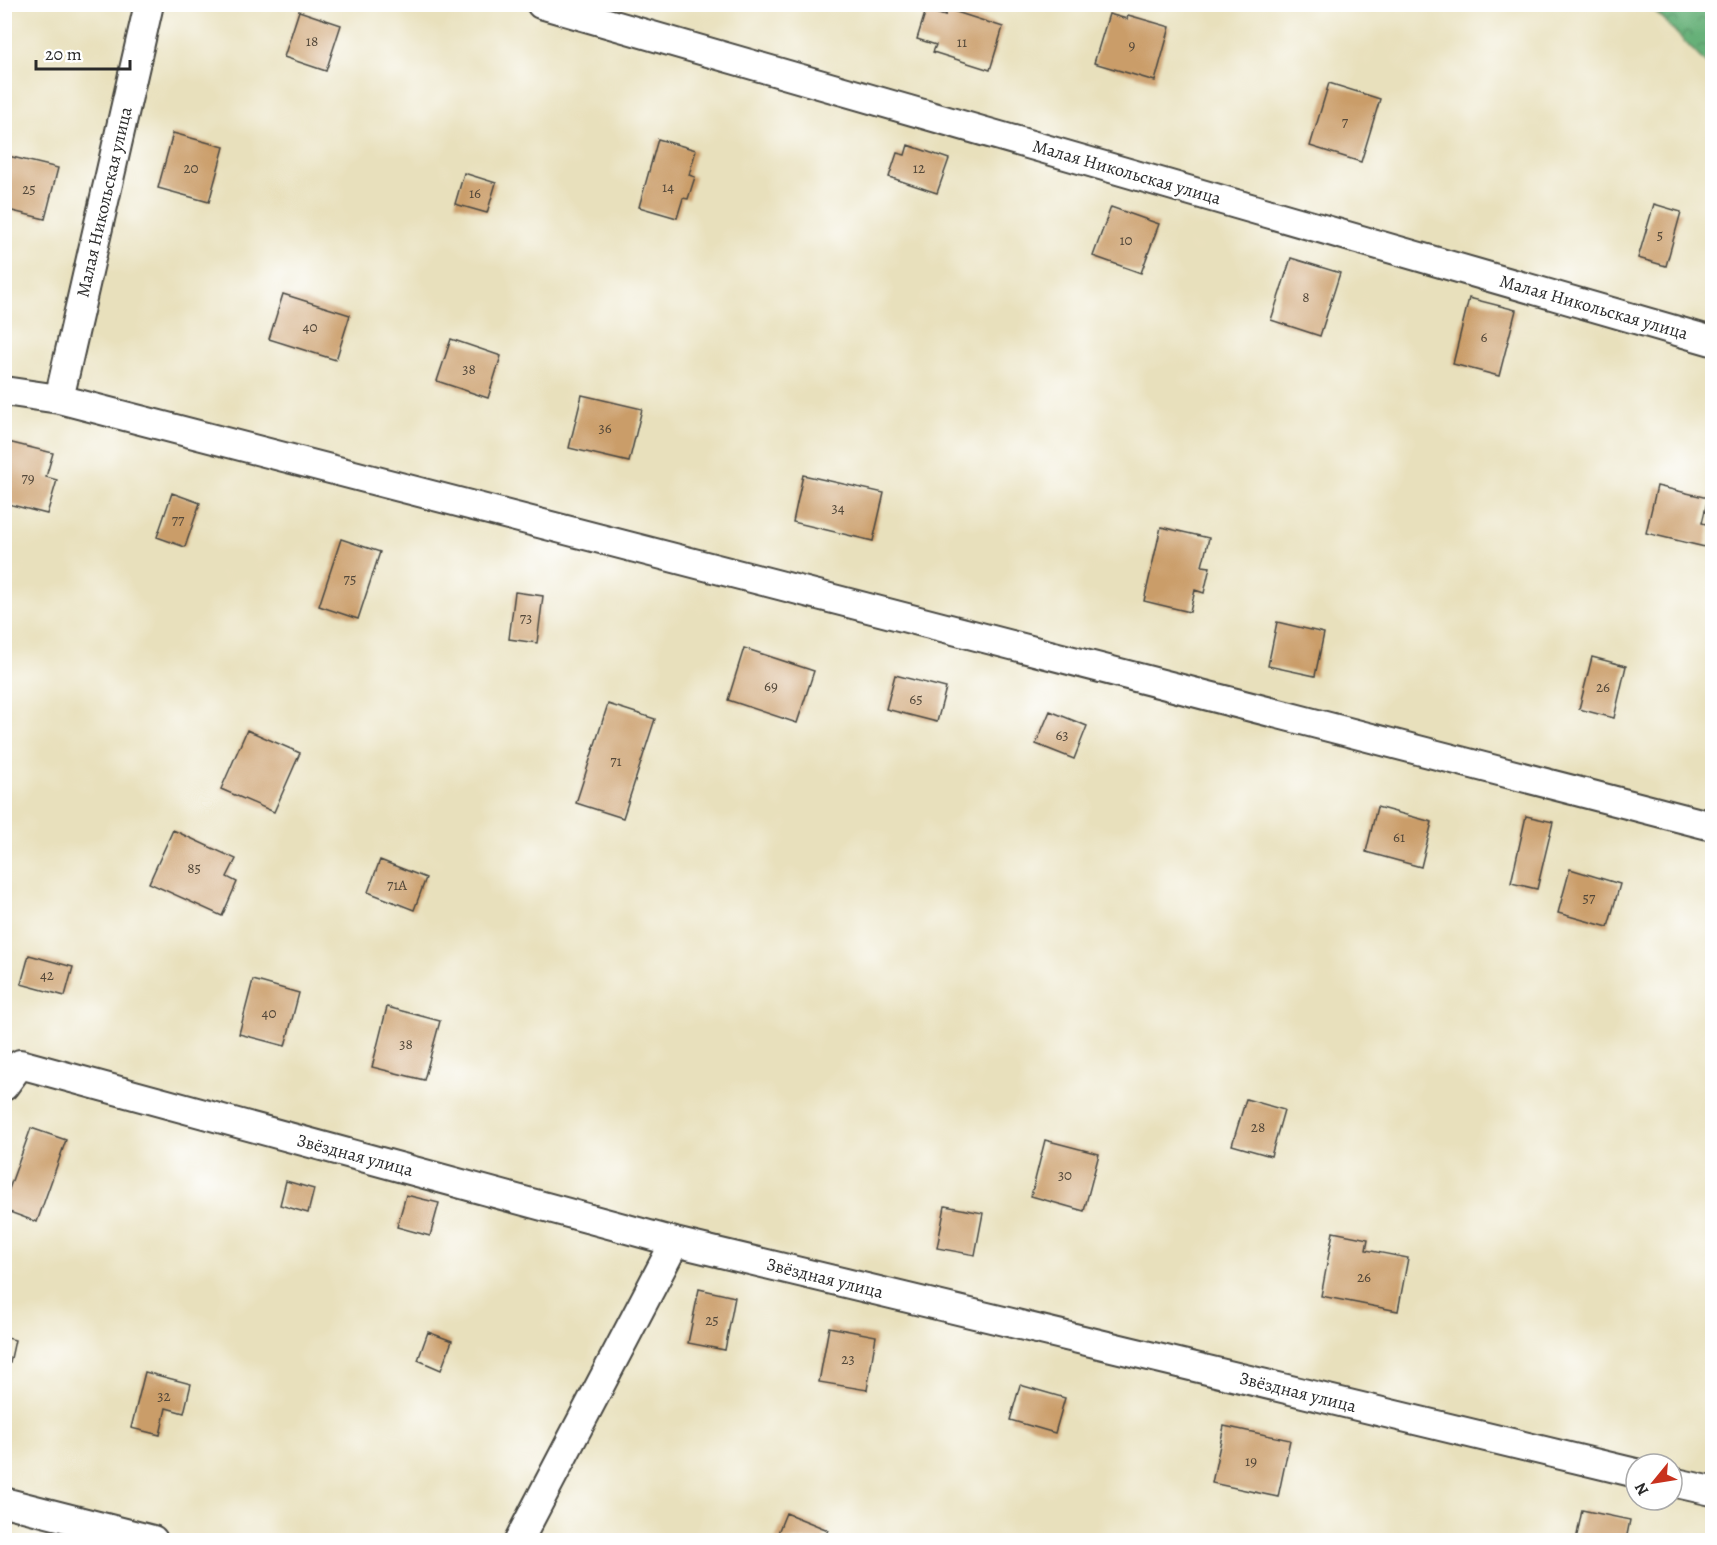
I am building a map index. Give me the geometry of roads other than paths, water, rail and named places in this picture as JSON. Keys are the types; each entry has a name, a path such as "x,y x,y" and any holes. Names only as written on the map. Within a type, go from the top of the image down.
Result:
{"street":[{"name":"Малая Никольская улица","path":"59,399 149,4"},
{"name":"Малая Никольская улица","path":"541,4 1713,341"},
{"path":"4,391 59,399 1713,826"},
{"name":"Звёздная улица","path":"12,1075 675,1242 1624,1470"},
{"path":"519,1540 675,1242"},
{"path":"1684,1485 1713,1491"},
{"path":"4,1502 153,1540"}]}
